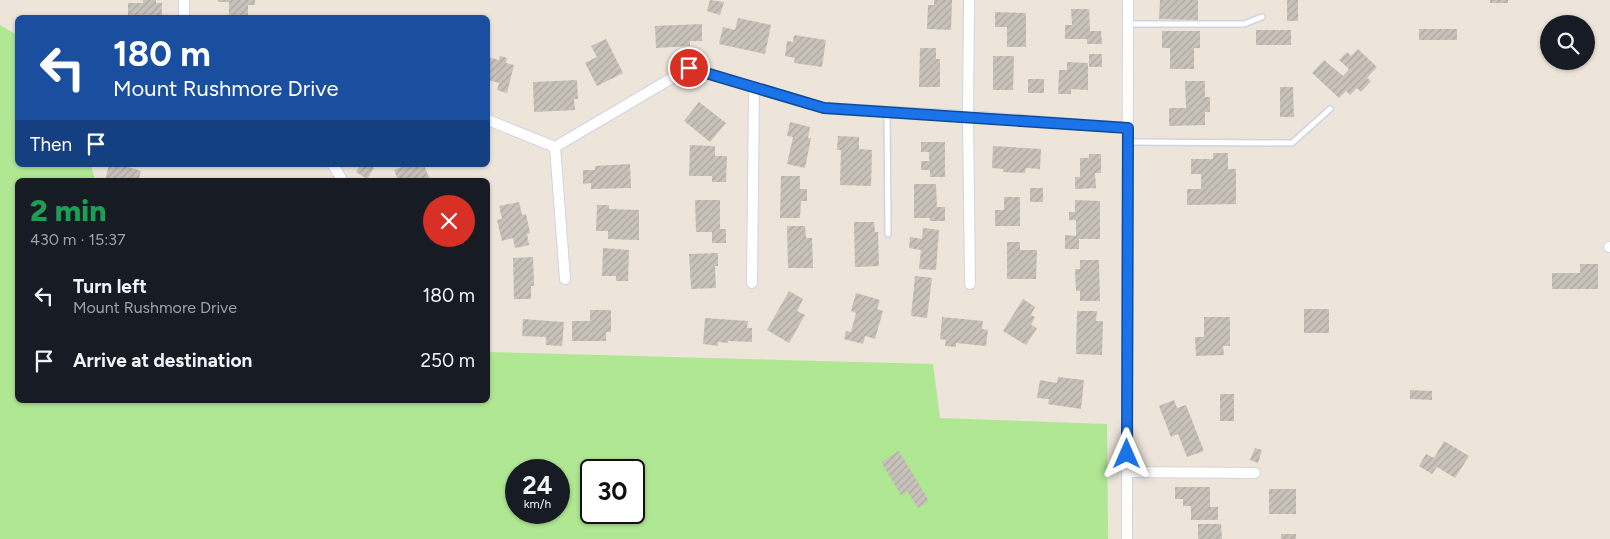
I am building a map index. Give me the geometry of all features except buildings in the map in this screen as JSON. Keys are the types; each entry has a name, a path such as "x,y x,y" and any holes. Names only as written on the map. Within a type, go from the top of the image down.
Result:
{"street":[{"path":"184,0 184,15"},
{"path":"969,0 970,284"},
{"path":"1127,539 1128,0"},
{"path":"555,147 689,68 824,108 1128,128"},
{"path":"752,283 754,87"},
{"path":"490,121 555,147"},
{"path":"555,147 565,279"},
{"path":"334,167 341,178"},
{"path":"1127,472 1255,473"}],"lane":[{"path":"1128,24 1244,24 1262,17"},
{"path":"1128,142 1292,143 1330,109"},
{"path":"887,112 888,234"}],"green space":[{"path":"0,25 15,34 15,167 92,167 94,178 15,178 15,403 490,403 490,352 933,364 940,418 1107,424 1108,539 0,539"}],"route":[{"path":"689,68 824,108 1128,128 1127,454"}]}
